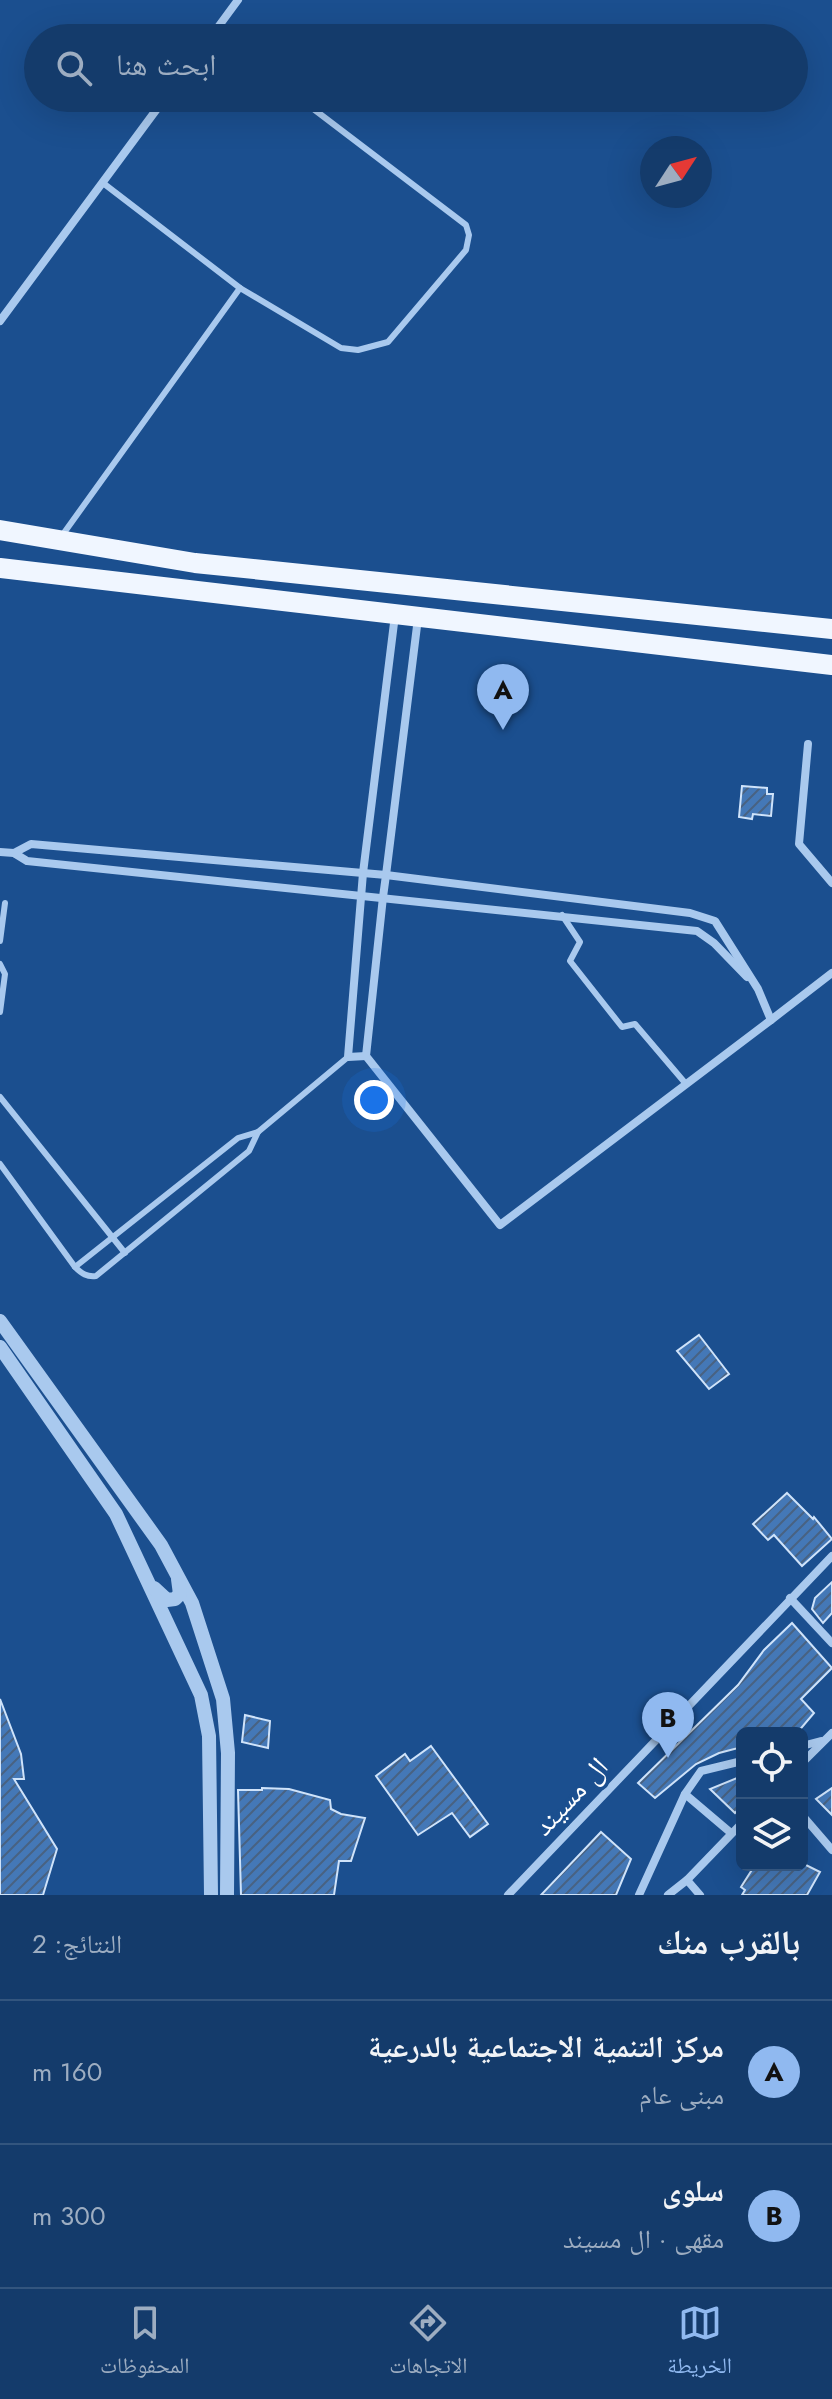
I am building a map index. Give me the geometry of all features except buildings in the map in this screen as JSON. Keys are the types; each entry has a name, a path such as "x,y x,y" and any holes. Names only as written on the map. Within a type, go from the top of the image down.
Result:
{"main road":[{"path":"832,629 195,563 3,531 2,568 832,665"},
{"path":"192,591 195,563"}],"street":[{"path":"222,24 238,0"},
{"path":"0,321 155,112"},
{"path":"366,1056 348,1057 363,873 395,615"},
{"path":"418,618 366,1056 500,1225 832,973"},
{"path":"808,744 799,844 832,883"},
{"path":"14,853 31,844 386,875 690,913 715,921 758,989 771,1020"},
{"path":"0,852 14,853 27,861 697,931 714,943 758,989"},
{"path":"0,1321 161,1545 192,1603 223,1699 228,1753 227,1895"},
{"path":"0,1347 116,1514 152,1585 201,1695 209,1736 211,1895"},
{"name":"ال مسيند","path":"508,1895 832,1556"},
{"path":"152,1585 167,1600 175,1599 180,1594 177,1574"},
{"path":"790,1598 832,1643"},
{"path":"808,1756 832,1733"},
{"path":"808,1744 822,1740"},
{"path":"639,1895 685,1794 701,1771 736,1762"},
{"path":"685,1794 731,1833"},
{"path":"808,1822 832,1850"},
{"path":"668,1895 687,1880 736,1828"},
{"path":"687,1880 700,1895"}],"lane":[{"path":"103,183 240,288 341,348 358,350 388,342 466,250 469,244 466,225 317,112"},
{"path":"59,540 240,288"},
{"path":"0,941 5,903"},
{"path":"562,915 580,942 570,961 622,1027 635,1024 686,1084"},
{"path":"0,964 5,974 0,1012"},
{"path":"75,1267 238,1138 258,1132 348,1057"},
{"path":"1,1102 125,1253"},
{"path":"0,1164 75,1267 85,1275 96,1276 249,1151 258,1132"}],"place":[{"name":"مركز التنمية الاجتماعية بالدرعية","path":"503,730"},
{"name":"سلوى","path":"668,1758"}]}
